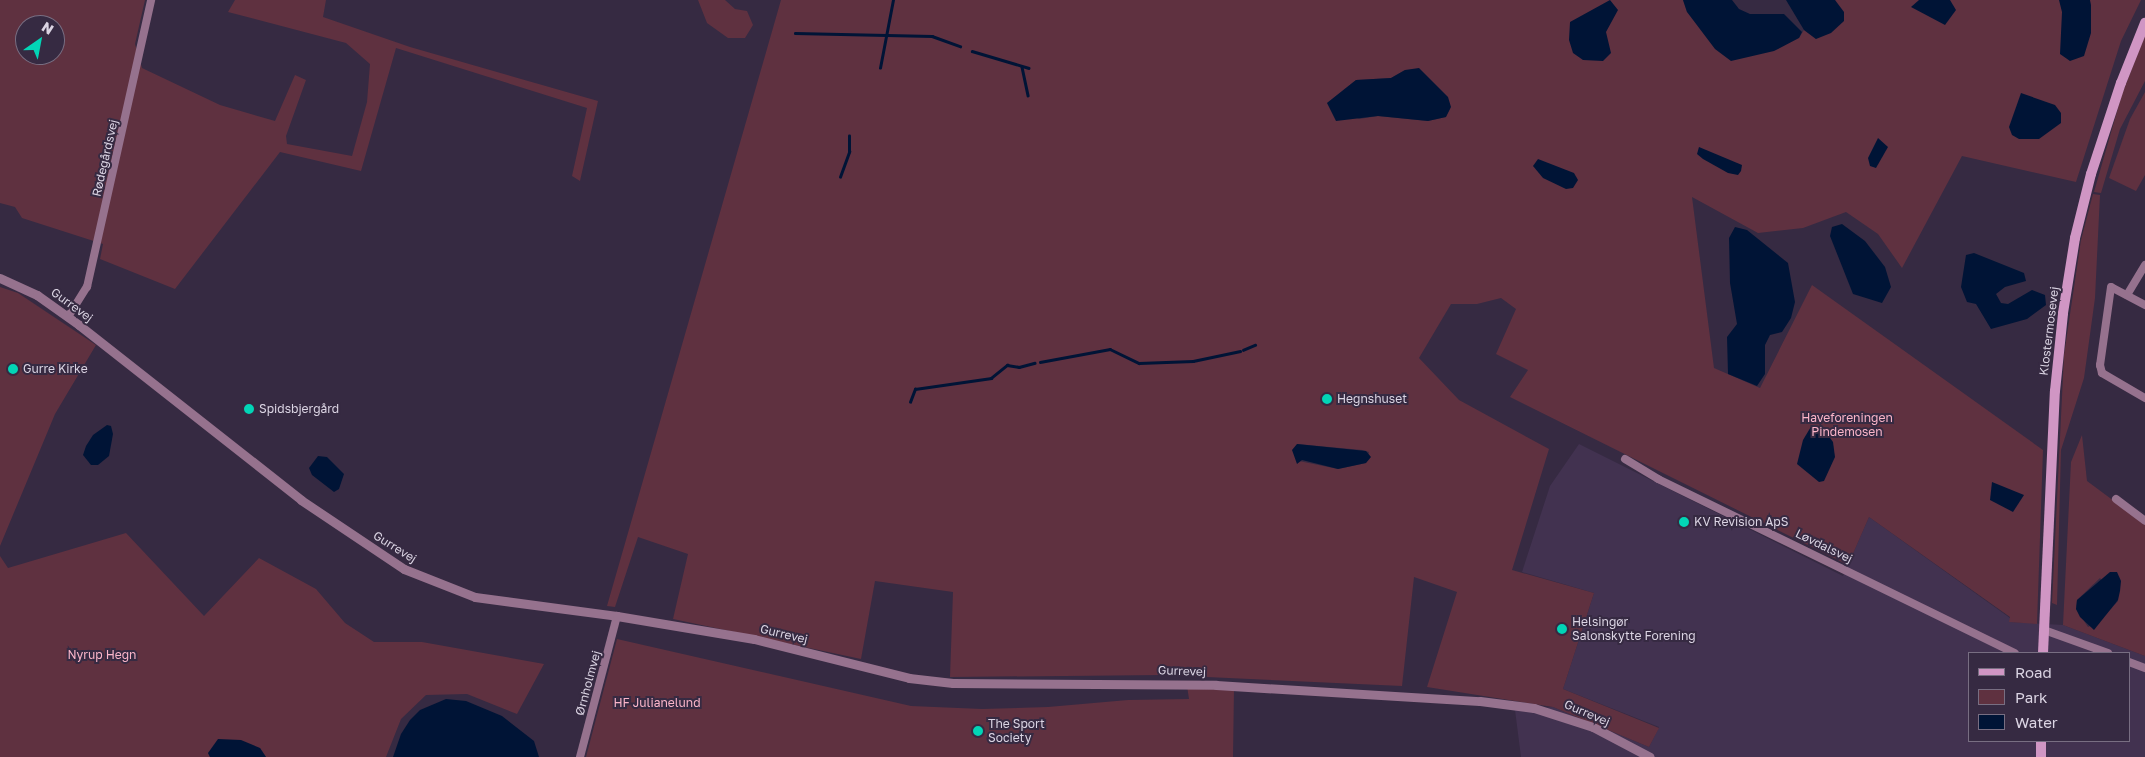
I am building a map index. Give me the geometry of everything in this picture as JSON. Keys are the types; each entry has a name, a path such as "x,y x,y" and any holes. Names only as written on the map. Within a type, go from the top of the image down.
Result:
{"main road":[{"name":"Klostermosevej","path":"2043,652 2054,391 2072,257 2101,142 2145,23"},
{"path":"2041,742 2041,757"}],"street":[{"name":"Rødegårdsvej","path":"68,317 87,287 151,0"},
{"path":"2127,295 2145,265"},
{"name":"Gurrevej","path":"0,278 24,287 68,317 269,478 404,569 475,597 617,616 754,639 909,678 952,683 1207,684 1480,701 1525,706 1563,715 1593,727 1650,757"},
{"path":"2145,305 2111,287 2100,365 2102,373 2145,398"},
{"name":"Løvdalsvej","path":"1625,459 1658,479 2013,652"},
{"path":"2116,499 2145,521"},
{"name":"Ørnholmvej","path":"580,757 617,616"},
{"path":"2044,630 2105,652"},
{"path":"2130,662 2145,668"}],"shaded area":[{"path":"1579,444 1843,576 1869,517 2010,618 2010,622 2063,625 2145,656 2145,757 1521,757 1515,710 1553,707 1649,747 1659,727 1563,689 1594,593 1522,572 1550,486"}],"green space":[{"path":"0,0 145,0 135,44 142,68 220,105 275,121 295,75 306,80 286,136 287,144 352,156 367,102 370,64 346,43 228,12 235,0 326,0 323,17 410,47 598,101 580,181 572,176 587,108 396,48 361,171 280,152 175,289 100,259 103,244 22,218 15,207 0,203"},
{"path":"698,0 725,0 735,9 747,11 753,25 745,38 728,38 707,23"},
{"name":"Haveforeningen Pindemosen","path":"781,0 1683,0 1687,12 1799,38 1804,30 1816,39 1837,6 1835,0 2141,0 2121,41 2076,182 1962,156 1902,268 1878,234 1846,212 1803,228 1758,233 1692,197 1714,368 1760,388 1812,285 2043,450 2037,624 2009,622 2010,617 1869,517 1848,565 1510,397 1528,370 1496,354 1516,309 1501,298 1477,304 1451,304 1419,358 1459,400 1549,449 1512,570 1594,593 1563,689 1659,728 1649,747 1553,707 1427,687 1457,592 1414,577 1402,686 1163,675 950,677 953,592 875,581 861,659 673,619 688,554 638,537 615,607 607,606","holes":["1405,70 1446,117 1428,121 1378,116 1359,119 1327,103 1356,80 1391,78","1297,444 1362,450 1369,452 1366,463 1338,469 1299,461"]},
{"path":"2145,35 2145,81 2120,129 2101,193 2094,192 2122,94"},
{"path":"2145,92 2145,175 2136,191 2109,178 2130,119"},
{"path":"2093,194 2100,195 2095,298 2084,378 2061,450 2057,605 2052,603 2064,355 2081,240"},
{"path":"0,287 18,293 96,345 55,414 0,546"},
{"path":"2082,435 2087,481 2145,524 2145,656 2063,625 2071,462","holes":["2100,578 2118,601 2100,621 2088,627 2076,609 2077,600"]},
{"name":"Nyrup Hegn","path":"126,533 204,616 259,558 316,589 345,623 374,642 422,642 544,664 517,714 467,694 426,695 401,719 386,757 266,757 260,748 208,753 210,757 0,757 0,556 8,568"},
{"name":"HF Julianelund","path":"617,639 911,706 982,709 1048,707 1128,700 1189,699 1187,686 1234,688 1233,757 586,757"}],"water":[{"path":"1610,0 1618,10 1606,32 1611,53 1603,61 1583,60 1573,53 1569,40 1570,22"},
{"path":"1683,0 1732,0 1739,9 1750,14 1784,14 1802,32 1799,38 1774,51 1731,61 1715,49 1687,12"},
{"path":"1786,0 1835,0 1844,12 1844,21 1831,33 1816,39 1804,30"},
{"path":"1919,0 1950,0 1956,10 1945,25 1911,7"},
{"path":"2059,0 2090,0 2091,5 2091,33 2084,56 2070,61 2060,54 2062,12"},
{"path":"1419,68 1448,97 1451,107 1446,117 1428,121 1378,116 1336,121 1327,103 1356,80 1391,78 1405,70"},
{"path":"2021,93 2055,105 2061,113 2061,123 2039,139 2019,139 2012,135 2009,127"},
{"path":"1878,138 1888,147 1876,168 1870,166 1868,158"},
{"path":"1699,147 1742,165 1741,171 1738,175 1728,173 1703,159 1697,154"},
{"path":"1538,159 1574,173 1578,180 1573,188 1566,189 1543,178 1533,166"},
{"path":"1842,224 1865,241 1885,267 1891,287 1882,303 1853,294 1830,236 1832,227"},
{"path":"1735,227 1747,230 1788,263 1795,302 1791,318 1782,332 1770,335 1765,345 1765,374 1757,386 1728,374 1727,337 1737,324 1730,283 1729,238"},
{"path":"1974,253 2024,273 2026,281 2005,287 1996,294 2001,303 2008,304 2032,290 2045,295 2046,305 2027,319 1991,329 1976,304 1967,302 1961,287 1966,255"},
{"path":"107,425 111,426 113,434 109,456 98,465 91,465 83,455 86,446 93,435"},
{"path":"1812,425 1825,431 1833,442 1835,457 1824,481 1819,482 1797,464 1803,440"},
{"path":"1297,444 1366,451 1371,457 1366,463 1338,469 1302,460 1297,464 1292,450"},
{"path":"318,456 327,457 344,474 339,489 334,492 312,475 309,468"},
{"path":"1992,482 2024,495 2013,512 1990,500"},
{"path":"2110,572 2117,572 2121,581 2118,600 2094,630 2080,617 2076,609 2077,600"},
{"path":"446,699 466,701 502,716 534,741 539,757 393,757 401,734 410,720 420,710"},
{"path":"218,739 241,740 260,748 266,757 210,757 208,753"}],"waterway":[{"path":"880,68 893,0"},
{"path":"795,33 932,36 960,46"},
{"path":"972,51 1029,68"},
{"path":"1022,67 1028,95"},
{"path":"840,177 849,152 849,136"},
{"path":"1243,350 1255,345"},
{"path":"1040,362 1110,349 1139,363 1193,361 1240,351"},
{"path":"910,402 915,389 991,378 1007,365 1019,367 1034,363"}],"place":[{"name":"Gurre Kirke","path":"13,369"},
{"name":"Hegnshuset","path":"1327,399"},
{"name":"Spidsbjergård","path":"249,409"},
{"name":"KV Revision ApS","path":"1684,522"},
{"name":"Helsingør Salonskytte Forening","path":"1562,629"},
{"name":"The Sport Society","path":"978,731"}]}
